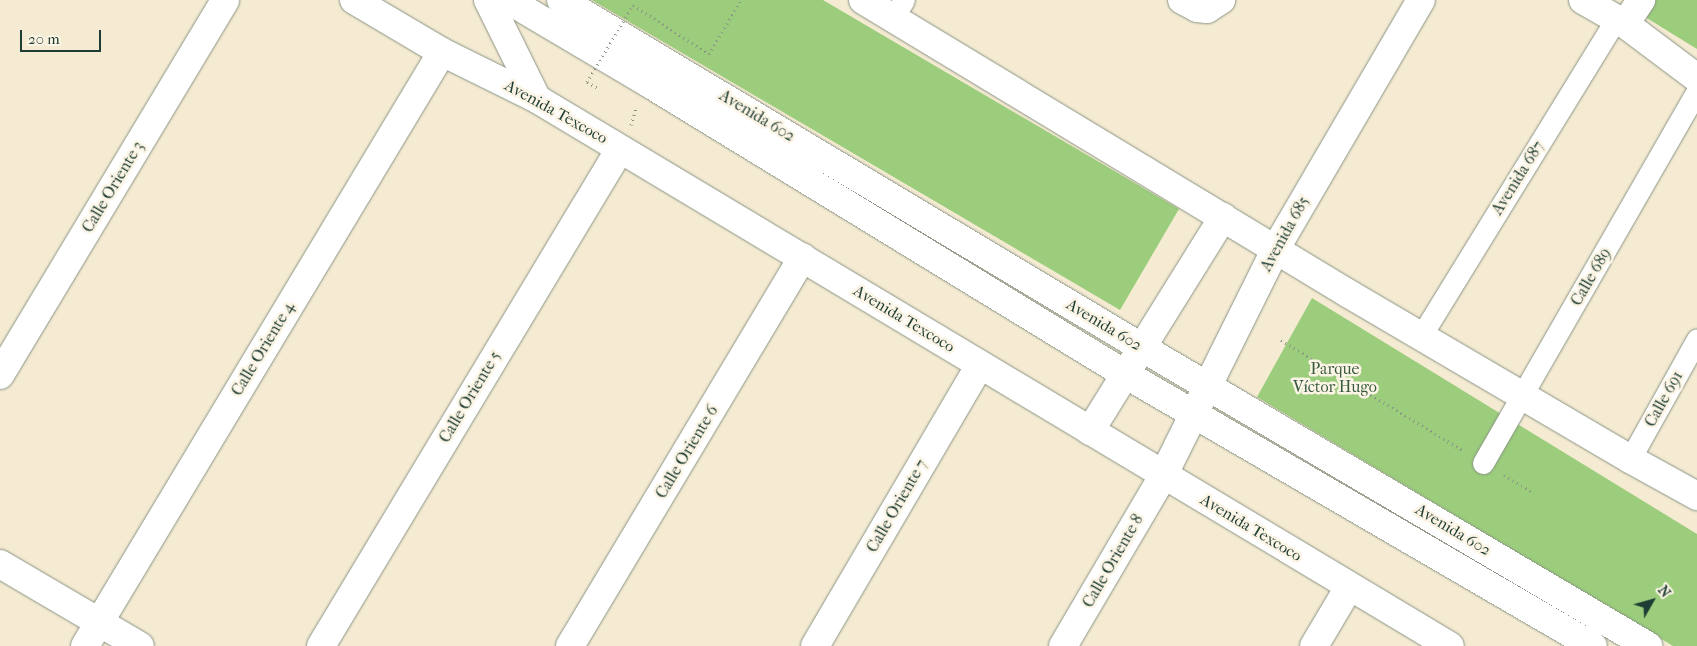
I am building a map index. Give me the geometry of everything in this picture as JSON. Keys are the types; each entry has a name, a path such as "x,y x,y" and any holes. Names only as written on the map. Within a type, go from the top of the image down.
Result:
{"main road":[{"name":"Calle Oriente 3","path":"0,375 226,0"},
{"name":"Avenida Texcoco","path":"354,0 442,52 537,99 803,257 1163,476 1450,646"},
{"path":"488,0 537,99"},
{"name":"Avenida 602","path":"508,0 617,64 1125,374 1593,646"},
{"name":"Avenida 602","path":"561,0 1141,347 1648,646"},
{"path":"863,0 898,9 1223,217 1421,336 1630,459 1697,496"},
{"path":"1182,0 1197,8 1208,9 1221,0"},
{"name":"Avenida 685","path":"1163,476 1193,412 1276,248 1421,0"},
{"path":"1583,0 1621,22 1697,78"},
{"path":"1621,22 1641,0"},
{"name":"Calle Oriente 4","path":"85,646 442,52"},
{"name":"Calle Oriente 5","path":"321,646 620,149"},
{"path":"1090,431 1223,217"},
{"name":"Calle Oriente 6","path":"570,646 803,257"},
{"name":"Calle Oriente 7","path":"815,646 980,366"},
{"name":"Calle Oriente 8","path":"1063,646 1163,476"},
{"path":"0,564 140,646"},
{"path":"1314,646 1349,587"}],"street":[{"name":"Avenida 687","path":"1421,336 1621,22"},
{"name":"Calle 689","path":"1483,463 1697,91"},
{"name":"Calle 691","path":"1630,459 1697,340"}],"path":[{"path":"587,82 633,5 709,54 741,0"},
{"path":"1281,340 1531,492"}],"green space":[{"path":"592,0 823,0 1179,209 1120,310"},
{"path":"1655,0 1697,0 1697,49 1645,17"},
{"name":"Parque Víctor Hugo","path":"1312,298 1697,534 1697,646 1673,646 1257,397"}]}
